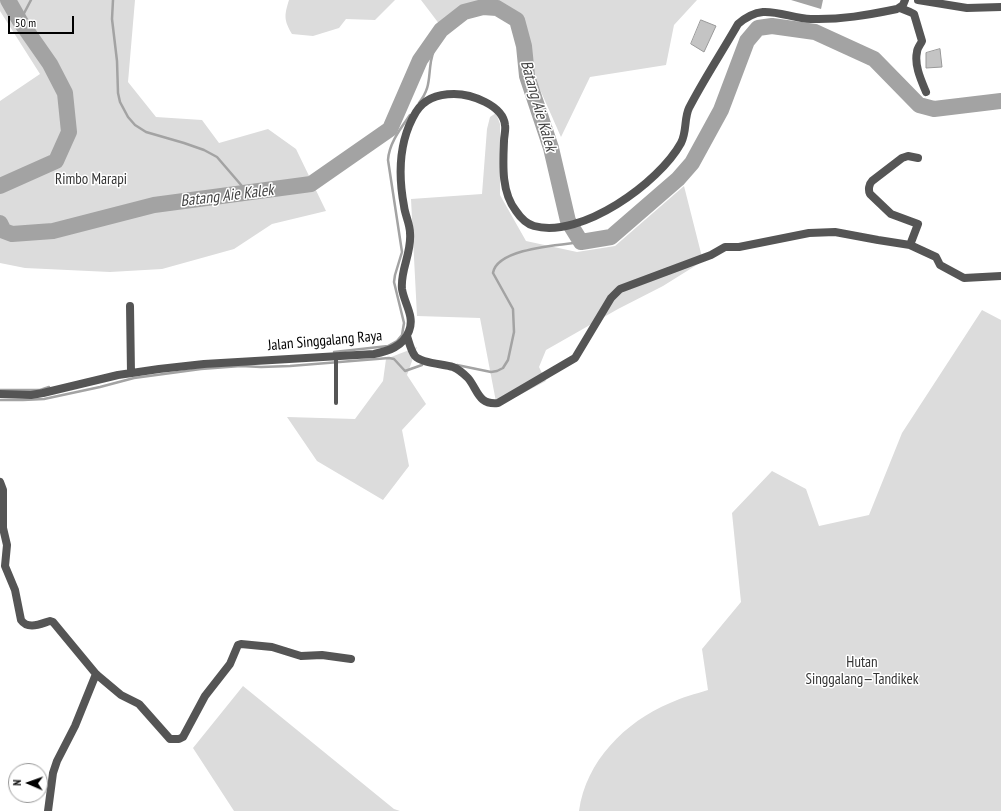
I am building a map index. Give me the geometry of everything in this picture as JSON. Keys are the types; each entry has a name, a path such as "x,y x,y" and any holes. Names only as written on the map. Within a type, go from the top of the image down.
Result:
{"street":[{"path":"900,8 903,5 904,0"},
{"path":"918,0 967,8 1001,7"},
{"path":"926,92 919,77 917,64 917,52 922,41 914,14 910,12 900,8 868,15 835,19 810,19 764,12 753,14 738,24 688,110 682,141 670,160 656,175 640,188 601,213 579,223 555,229 531,225 520,217 510,204 507,193 504,165 505,124 499,112 488,103 474,97 459,94 446,94 425,101 409,124 403,140 400,181 410,234 409,255 402,274 402,287 404,300 409,310 411,322 407,336 413,354 418,359 454,367 468,378 482,400 487,403 498,403 575,358 611,298 620,289 711,255 725,247 739,247 809,233 835,232 910,244 936,257 940,266 964,278 1001,276"},
{"path":"910,244 918,224 892,214 870,194 869,190 872,181 902,158 908,156 918,158"},
{"path":"130,306 131,373"},
{"name":"Jalan Singgalang Raya","path":"0,394 43,393 131,373 204,364 374,354 386,352 394,348 407,336"},
{"path":"0,482 3,490 2,524 7,545 3,562 13,584 21,620 30,626 50,621 53,622 96,674 121,696 138,704 167,737 175,740 183,737 205,696 230,664 238,645 268,646 305,656 322,655 350,659"},
{"path":"48,811 56,761 75,726 96,674"}],"lane":[{"path":"336,356 336,403"}],"green space":[{"name":"Rimbo Marapi","path":"0,0 135,0 128,82 156,117 202,120 219,143 268,129 296,149 326,211 272,224 234,249 162,269 110,272 25,268 0,263 0,101 40,74 0,11"},
{"path":"289,0 395,0 375,20 346,19 339,28 313,36 292,34 287,25 286,18 286,10"},
{"path":"421,0 697,0 674,25 666,65 590,77 561,137 530,67 517,16 497,8 487,6 477,7 458,12 440,25"},
{"path":"496,113 500,124 500,195 526,241 577,252 615,246 684,186 703,261 663,286 618,309 546,350 539,367 546,381 497,407 480,318 417,316 411,199 482,194 487,129 490,117"},
{"name":"Hutan Singgalang—Tandikek","path":"982,310 1001,320 1001,811 579,811 583,793 590,776 610,745 623,732 653,711 680,699 708,690 702,649 741,602 732,513 772,471 806,489 819,526 869,515 902,433"},
{"path":"417,347 407,375 426,404 402,430 409,466 383,500 317,461 287,417 355,419 383,381 386,359"},
{"path":"243,686 394,809 400,811 234,811 193,748"}],"shaded area":[{"path":"791,0 823,0 821,9"}],"building":[{"path":"701,20 716,26 704,52 691,44"},
{"path":"940,49 942,67 926,68 926,53"}],"waterway":[{"name":"Batang Aie Kalek","path":"0,186 56,161 69,132 65,93 50,64 20,21 8,0"},
{"path":"20,21 31,0"},
{"path":"113,0 112,19 117,61 118,93 120,102 128,117 135,125 146,132 204,150 217,157 248,193"},
{"name":"Batang Aie Kalek","path":"0,223 4,231 12,234 53,231 154,205 311,184 390,129 420,60 441,30 464,12 483,7 497,8 517,20 524,46 527,76 551,148 568,221 581,242 611,237 678,179 692,163 721,110 747,41 758,28 772,26 815,32 874,59 919,105 934,109 1001,101"},
{"path":"419,103 426,92 432,57 441,30"},
{"path":"334,352 388,346 397,341 402,335 404,323 394,282 402,252 388,160 393,142 399,130 410,115"},
{"path":"457,365 491,372 503,368 508,360 514,332 513,309 493,273 497,265 506,258 531,249 581,242"},
{"path":"0,400 44,399 134,378 201,369 241,366 290,366 389,358 394,359 405,371 422,365"},
{"path":"0,390 40,390 49,387"}]}
